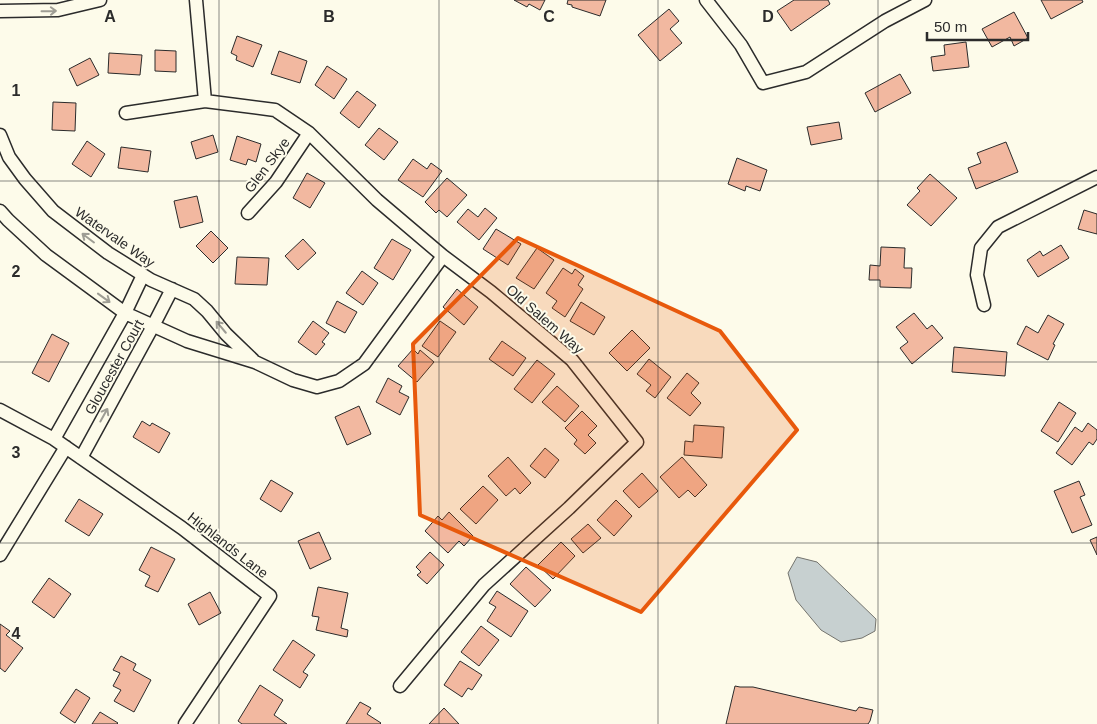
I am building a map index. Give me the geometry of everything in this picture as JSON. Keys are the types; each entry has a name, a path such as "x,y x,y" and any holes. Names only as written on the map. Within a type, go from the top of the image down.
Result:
{"street":[{"path":"0,11 58,10 100,0"},
{"path":"196,0 205,101"},
{"path":"706,0 742,45 763,83 806,72 885,21 925,0"},
{"name":"Old Salem Way","path":"126,113 205,101 275,110 308,134 377,200 443,256 492,292 572,360 637,442 569,508 484,585 400,686"},
{"name":"Glen Skye","path":"248,213 276,182 308,134"},
{"name":"Watervale Way","path":"0,135 9,157 53,211 108,253 151,280 194,299 255,362"},
{"path":"984,305 976,275 981,248 998,227 1097,177"},
{"name":"Watervale Way","path":"0,211 46,255 125,313 187,341 255,362 293,380 317,386 340,382 364,364 443,256"},
{"name":"Gloucester Court","path":"54,439 125,313 143,275"},
{"name":"Gloucester Court","path":"81,458 154,326 172,289"},
{"name":"Highlands Lane","path":"0,410 66,447 182,528 270,596 185,724"},
{"path":"0,555 66,447"}],"highlighted area":[{"path":"518,238 720,331 797,430 641,612 420,515 413,344"}],"shaded area":[{"path":"797,557 817,562 876,619 875,631 862,638 841,642 821,630 796,600 788,573"}],"building":[{"path":"514,0 545,0 540,10 529,4 527,7"},
{"path":"568,0 606,0 600,16 572,7 572,5 567,4"},
{"path":"794,0 828,0 830,4 791,31 777,11"},
{"path":"1041,0 1082,0 1083,2 1051,19"},
{"path":"669,9 679,21 670,29 682,43 660,61 638,35"},
{"path":"1014,12 1028,38 1014,46 1010,37 992,47 982,29"},
{"path":"237,36 262,45 253,67 236,60 237,56 231,53"},
{"path":"966,42 969,67 933,71 931,57 945,55 944,45"},
{"path":"155,50 176,51 176,72 155,71"},
{"path":"279,51 307,61 300,83 271,74"},
{"path":"109,53 142,55 140,75 108,73"},
{"path":"90,58 99,75 77,86 69,69"},
{"path":"327,66 347,79 334,99 315,85"},
{"path":"900,74 911,93 875,112 865,93"},
{"path":"357,91 376,105 359,128 340,113"},
{"path":"53,102 76,103 75,131 52,130"},
{"path":"839,122 842,139 811,145 807,127"},
{"path":"379,128 398,142 384,160 365,145"},
{"path":"213,135 218,152 196,159 191,142"},
{"path":"237,136 261,144 256,162 248,159 246,165 230,160"},
{"path":"87,141 105,154 91,177 72,164"},
{"path":"1006,142 1018,172 976,189 968,168 981,163 977,153"},
{"path":"121,147 151,151 148,172 118,168"},
{"path":"737,158 767,170 760,191 746,186 745,191 728,184"},
{"path":"413,159 427,169 431,163 442,171 423,197 398,180"},
{"path":"307,173 325,183 310,208 293,198"},
{"path":"930,174 957,198 931,226 907,205 920,191 917,188"},
{"path":"447,178 467,195 447,217 439,210 436,213 425,202"},
{"path":"197,196 203,222 180,228 174,201"},
{"path":"485,208 497,218 479,240 457,222 468,209 478,217"},
{"path":"1084,210 1097,214 1097,234 1078,229"},
{"path":"496,229 521,244 508,265 483,249"},
{"path":"211,231 228,248 213,263 196,246"},
{"path":"303,239 316,253 298,270 285,256"},
{"path":"392,239 411,250 393,280 374,268"},
{"path":"1061,245 1069,258 1038,277 1027,260 1040,251 1043,256"},
{"path":"881,247 905,248 904,268 912,268 911,288 880,287 880,280 869,280 870,265 880,266"},
{"path":"537,248 554,260 534,289 516,278"},
{"path":"237,257 269,258 267,285 235,284"},
{"path":"563,268 572,274 575,269 584,276 578,285 583,289 565,317 552,308 557,301 546,293"},
{"path":"362,271 378,283 363,305 346,293"},
{"path":"457,289 478,307 464,325 443,307"},
{"path":"337,301 357,312 345,333 326,323"},
{"path":"581,302 605,317 594,335 570,321"},
{"path":"914,313 927,329 932,325 943,338 912,364 900,348 908,342 896,327"},
{"path":"1048,315 1064,324 1053,344 1055,345 1048,360 1017,344 1026,326 1038,333"},
{"path":"313,321 329,333 322,342 325,344 316,355 298,342"},
{"path":"440,321 456,332 438,357 422,346"},
{"path":"632,330 650,348 627,371 609,353"},
{"path":"52,334 69,343 49,382 32,373"},
{"path":"502,341 526,358 513,376 489,359"},
{"path":"954,347 1007,352 1005,376 952,372"},
{"path":"413,349 418,354 420,350 434,362 417,382 398,366"},
{"path":"649,359 671,377 655,398 646,391 651,385 637,374"},
{"path":"537,360 555,374 532,403 514,389"},
{"path":"687,373 699,383 691,393 701,403 690,416 667,398"},
{"path":"388,378 402,386 399,392 409,397 400,415 376,402"},
{"path":"557,386 579,406 565,422 542,402"},
{"path":"1059,402 1076,413 1058,442 1041,431"},
{"path":"359,406 371,434 347,445 335,417"},
{"path":"582,411 597,426 588,435 596,443 585,454 574,444 577,440 565,428"},
{"path":"142,421 150,426 152,423 170,433 159,453 133,437"},
{"path":"1088,423 1097,430 1097,439 1093,445 1089,442 1072,465 1056,453 1075,427 1082,432"},
{"path":"694,425 724,427 722,458 684,455 685,441 693,442"},
{"path":"545,448 559,460 545,478 530,466"},
{"path":"508,457 531,483 520,494 515,488 506,496 488,476"},
{"path":"682,457 707,485 695,497 688,490 679,498 660,477"},
{"path":"642,473 658,491 639,508 623,491"},
{"path":"271,480 293,493 281,512 260,499"},
{"path":"1079,481 1085,495 1080,497 1092,525 1072,533 1054,491"},
{"path":"483,486 498,500 476,524 460,509"},
{"path":"79,499 103,514 89,536 65,521"},
{"path":"616,500 632,516 614,536 597,520"},
{"path":"449,512 473,536 464,546 459,541 448,553 425,531 438,516 442,520"},
{"path":"588,524 601,538 583,553 571,539"},
{"path":"319,532 331,559 310,569 298,541"},
{"path":"1097,537 1097,555 1090,540"},
{"path":"561,542 575,556 553,579 538,565"},
{"path":"151,547 175,559 158,592 145,586 150,576 139,570"},
{"path":"430,552 444,565 427,584 417,575 421,572 416,567"},
{"path":"526,567 551,590 535,607 510,584"},
{"path":"49,578 71,594 54,618 32,602"},
{"path":"318,587 348,593 341,628 348,630 347,637 316,630 319,617 312,616"},
{"path":"497,591 528,611 511,637 487,621 496,607 489,603"},
{"path":"210,592 221,613 199,625 188,604"},
{"path":"0,624 10,631 6,635 23,648 5,672 0,668"},
{"path":"481,626 499,640 479,666 461,652"},
{"path":"293,640 315,655 303,672 308,675 300,688 273,670"},
{"path":"121,656 136,664 133,670 151,680 134,712 114,701 121,690 113,686 120,673 113,670"},
{"path":"460,661 482,675 472,690 468,688 462,697 444,685"},
{"path":"260,685 283,700 274,715 287,724 242,724 238,721"},
{"path":"735,686 753,687 856,711 859,707 873,710 868,724 726,724"},
{"path":"76,689 90,698 75,723 60,713"},
{"path":"360,702 371,708 367,714 380,724 346,724"},
{"path":"444,708 459,724 429,724"},
{"path":"100,712 118,723 92,724"}]}
